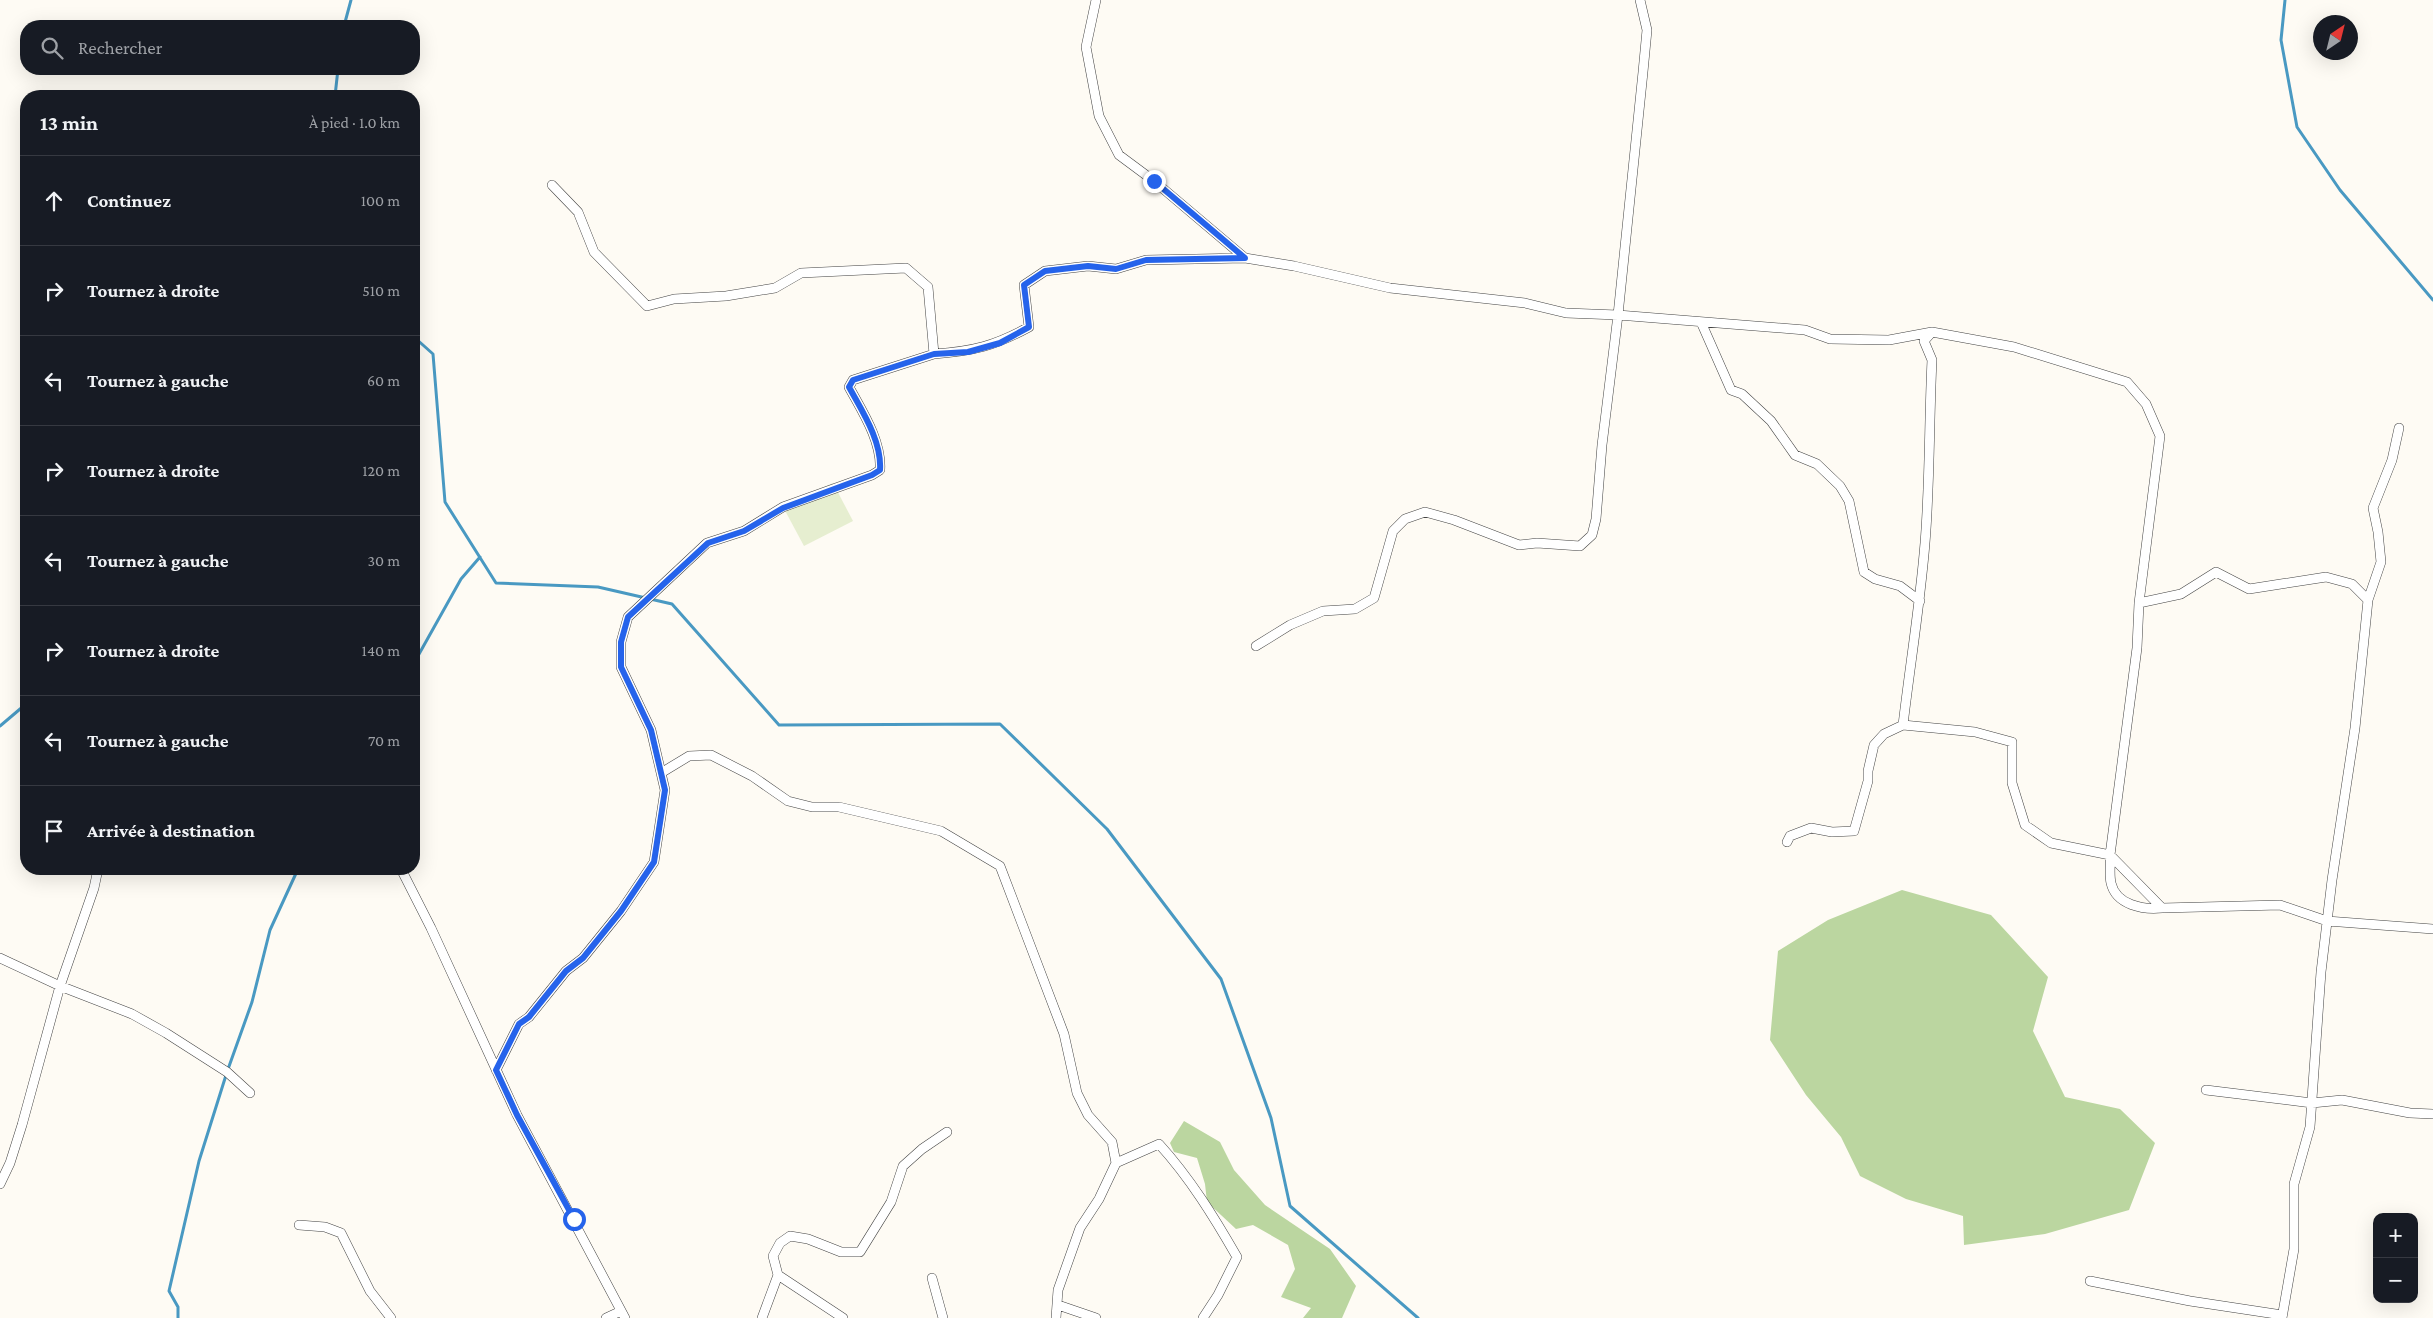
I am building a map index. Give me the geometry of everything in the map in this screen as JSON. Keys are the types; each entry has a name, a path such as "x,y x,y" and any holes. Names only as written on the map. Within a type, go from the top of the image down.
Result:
{"street":[{"path":"1096,0 1086,47 1099,116 1119,155 1154,181 1245,258"},
{"path":"1256,646 1290,625 1323,611 1355,609 1374,598 1393,531 1405,519 1425,512 1454,520 1519,545 1537,543 1580,546 1592,535 1596,519 1602,445 1618,315 1647,30 1640,0"},
{"path":"552,185 578,212 594,252 647,306 674,299 726,296 776,288 801,273 906,268 928,287 934,354"},
{"path":"496,1070 519,1024 529,1017 566,971 583,958 621,911 654,862 665,790 651,730 621,667 621,642 628,617 708,543 744,531 783,508 872,475 880,470 881,459 866,418 849,387 853,380 934,354 968,352 1000,343 1029,327 1024,285 1045,271 1088,266 1116,269 1146,260 1245,258 1294,266 1390,288 1525,303 1566,313 1618,315 1805,330 1830,339 1889,340 1932,332 2014,347 2127,382 2146,404 2160,436 2139,603 2137,648 2110,855 2110,881 2114,893 2126,902 2147,910 2280,905 2327,921 2433,929"},
{"path":"1701,322 1731,390 1742,394 1771,421 1795,455 1817,464 1840,486 1849,501 1864,572 1875,579 1900,586 1920,601"},
{"path":"1903,725 1920,601 1925,542 1932,360 1924,341 1932,332"},
{"path":"2090,1281 2190,1301 2282,1316 2294,1249 2294,1184 2310,1127 2320,972 2355,728 2368,600 2381,562 2373,508 2392,460 2399,428"},
{"path":"2139,603 2181,594 2216,572 2250,589 2326,577 2352,584 2368,600"},
{"path":"1787,842 1790,836 1811,828 1832,832 1854,831 1868,781 1874,745 1884,734 1903,725 1975,732 2012,742 2012,783 2025,825 2051,842 2110,855 2162,908"},
{"path":"661,773 689,756 711,755 752,776 788,801 812,807 839,807 941,831 1000,866 1064,1034 1077,1093 1088,1115 1112,1142 1116,1163 1099,1199 1080,1228 1058,1290 1056,1318"},
{"path":"0,1184 10,1163 31,1096 60,986 97,875"},
{"path":"404,875 432,928 517,1115 548,1170 623,1314 606,1318"},
{"path":"0,958 60,986 132,1014 166,1033 226,1072 250,1092"},
{"path":"2206,1090 2312,1103 2342,1100 2410,1113 2433,1114"},
{"path":"762,1318 778,1275 773,1256 780,1243 790,1236 808,1239 841,1252 860,1252 871,1238 891,1202 904,1166 922,1149 947,1132"},
{"path":"1116,1163 1159,1144 1175,1162 1214,1216 1236,1257 1218,1295 1203,1318"},
{"path":"298,1225 325,1227 341,1233 370,1291 391,1318"},
{"path":"778,1275 843,1318"},
{"path":"932,1278 943,1318"},
{"path":"1058,1305 1096,1318"}],"green space":[{"path":"833,483 853,521 804,546 782,505"},
{"path":"1902,890 1991,915 2048,977 2033,1031 2065,1097 2120,1109 2155,1143 2129,1210 2045,1234 1964,1245 1963,1216 1906,1199 1860,1176 1841,1137 1806,1095 1770,1040 1778,951 1828,920"},
{"path":"1184,1121 1220,1142 1234,1170 1265,1205 1330,1249 1356,1286 1342,1318 1303,1318 1311,1308 1281,1297 1295,1269 1288,1245 1253,1225 1236,1229 1207,1202 1205,1184 1197,1158 1174,1152 1170,1143"}],"waterway":[{"path":"346,20 351,0"},
{"path":"2285,0 2281,40 2297,127 2340,190 2433,300"},
{"path":"336,90 337,75"},
{"path":"420,342 433,354 445,502 496,583 598,587 672,604 779,725 1000,724 1107,829 1221,979 1271,1118 1290,1206 1418,1318"},
{"path":"420,652 461,579 480,557"},
{"path":"0,726 20,709"},
{"path":"178,1318 178,1307 169,1291 199,1161 227,1072 252,1002 270,930 295,875"}],"route":[{"path":"574,1219 517,1115 496,1070 519,1024 529,1017 566,971 583,958 621,911 654,862 665,790 651,730 621,667 621,642 628,617 708,543 744,531 783,508 832,488 872,475 880,470 881,459 866,418 849,387 853,380 934,354 968,352 1000,343 1029,327 1024,285 1045,271 1088,266 1116,269 1146,260 1245,258 1154,181"}]}
